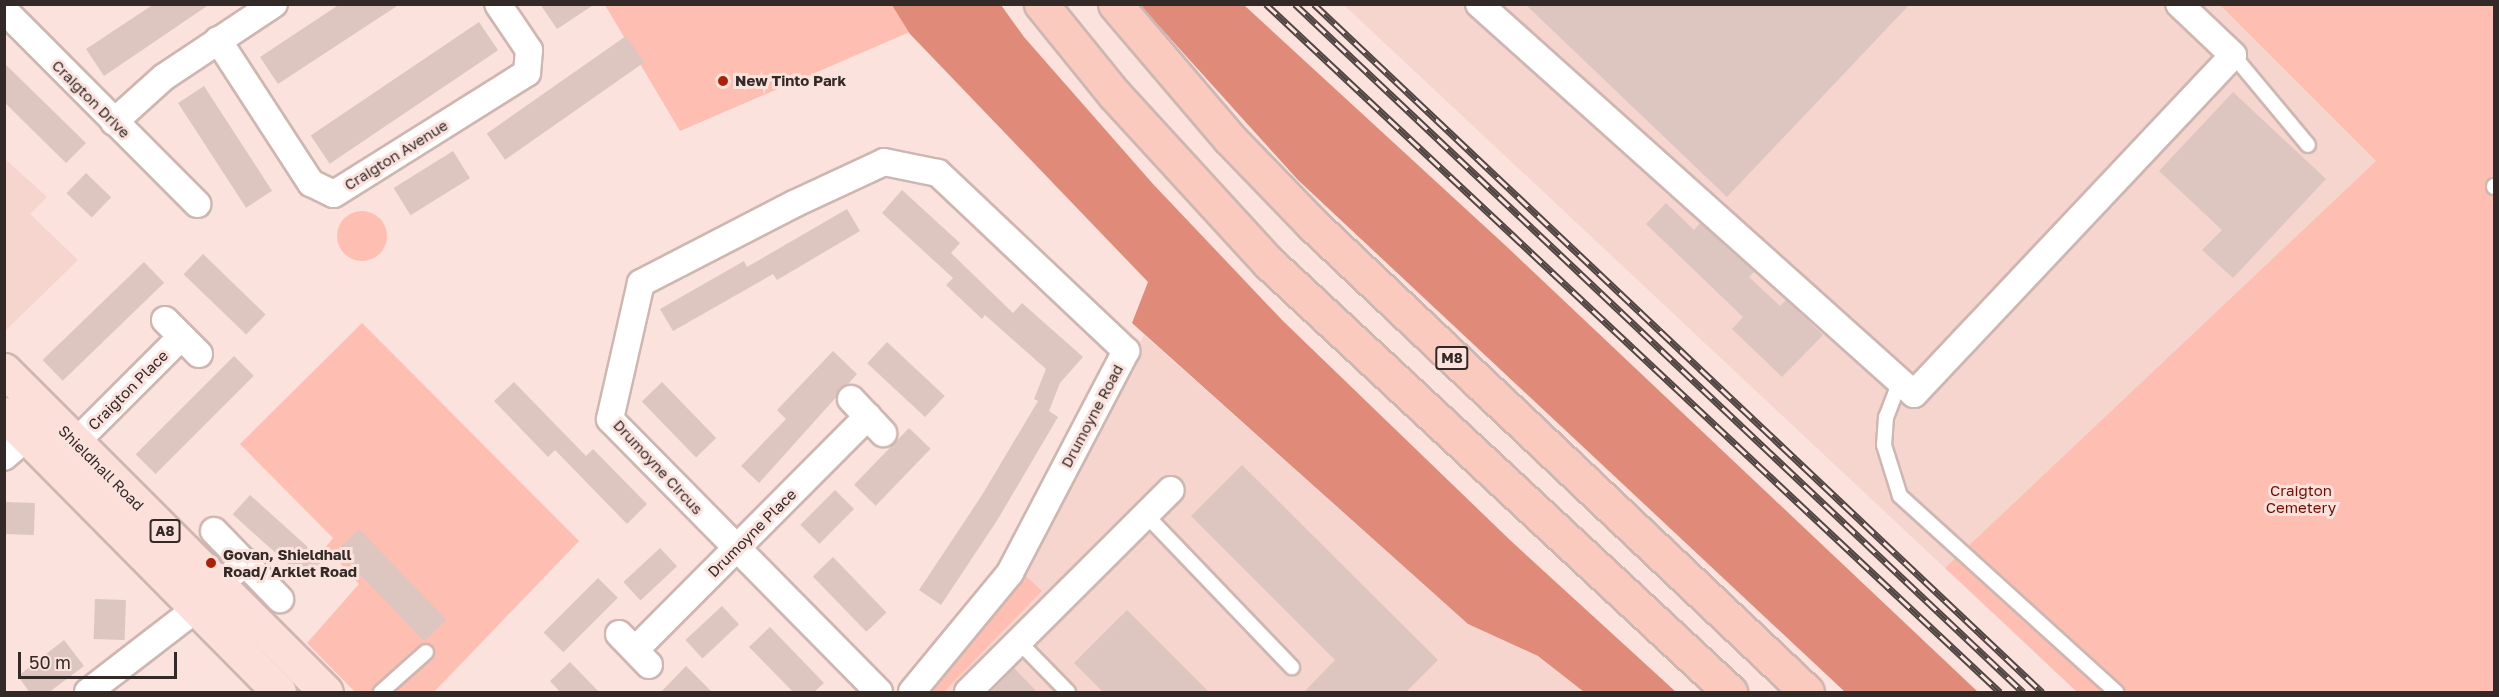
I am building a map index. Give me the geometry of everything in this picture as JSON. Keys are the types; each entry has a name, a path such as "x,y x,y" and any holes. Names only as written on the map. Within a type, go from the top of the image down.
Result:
{"highway":[{"path":"1041,4 1114,94 1269,264 1730,693"},
{"name":"M8","path":"1114,4 1230,139 1312,224 1807,693"},
{"path":"1784,669 1813,693"}],"main road":[{"name":"Shieldhall Road","path":"4,370 27,437"},
{"name":"Shieldhall Road","path":"4,414 279,693"},
{"name":"Shieldhall Road","path":"27,437 75,443 326,693"}],"street":[{"path":"114,122 164,77 274,4"},
{"name":"Craigton Avenue","path":"218,40 311,183 334,194 528,73 529,50 498,4"},
{"path":"1479,4 1914,394 2233,55 2179,4"},
{"name":"Craigton Drive","path":"4,10 114,122 180,198"},
{"name":"Drumoyne Circus","path":"879,693 610,419 641,283 794,204 884,162 938,173"},
{"name":"Drumoyne Road","path":"912,693 1010,573 1125,351 938,173"},
{"name":"Craigton Place","path":"75,443 182,337"},
{"name":"Drumoyne Place","path":"634,650 867,416"},
{"path":"968,693 1171,490"},
{"path":"214,531 280,599"},
{"path":"88,693 195,609 245,562"}],"lane":[{"path":"2233,55 2308,145"},
{"path":"1900,381 1886,417 1884,445 1900,496 2116,693"},
{"path":"1146,515 1292,667"},
{"path":"1019,642 1068,693"},
{"path":"381,693 426,652"}],"shaded area":[{"path":"892,5 1001,5 1024,37 1153,184 1282,320 1511,541 1676,692 1584,692 1538,656 1468,624 1132,323 1148,282 910,34"},
{"path":"1140,5 1244,5 1506,246 1978,692 1845,692 1298,180"},
{"path":"1344,5 2220,5 2376,161 1945,568"},
{"path":"4,158 47,197 30,214 78,260 5,331"},
{"path":"1144,335 1468,624 1538,656 1584,692 944,692 1041,592 1025,575"}],"green space":[{"name":"New Tinto Park","path":"605,5 895,5 912,31 680,131"},
{"name":"Craigton Cemetery","path":"2220,5 2494,5 2494,692 2077,692 1945,568 2376,161"},
{"path":"357,211 367,211 380,218 387,231 387,241 380,254 367,261 357,261 348,257 341,250 337,241 337,231 341,222 348,215"},
{"path":"362,323 579,541 434,692 355,692 307,643 359,584 326,547 333,538 240,444"},
{"path":"1025,575 1042,591 944,692 931,692"}],"building":[{"path":"154,4 210,4 104,76 86,49"},
{"path":"340,4 400,4 278,84 260,57"},
{"path":"540,4 595,4 557,29"},
{"path":"1525,4 1910,4 1727,197"},
{"path":"479,22 498,50 330,164 311,136"},
{"path":"626,36 644,62 505,160 487,134"},
{"path":"4,63 86,143 66,163 4,102"},
{"path":"204,86 272,191 246,208 178,103"},
{"path":"2233,92 2326,179 2233,278 2202,250 2222,230 2159,171"},
{"path":"453,151 470,178 411,215 394,188"},
{"path":"86,173 111,197 92,217 67,193"},
{"path":"902,190 960,243 951,253 1013,313 1022,303 1083,357 1060,383 1049,411 1058,417 998,519 941,605 919,590 982,495 1038,401 1034,399 1046,369 985,315 982,319 946,285 953,278 882,213"},
{"path":"1666,203 1694,230 1700,223 1755,271 1749,277 1780,306 1786,300 1823,335 1782,377 1732,329 1743,317 1646,224"},
{"path":"847,209 860,231 777,280 773,274 673,331 660,309 744,261 747,267"},
{"path":"203,254 266,314 246,335 184,274"},
{"path":"144,262 164,283 63,381 43,360"},
{"path":"887,342 945,396 925,417 867,363"},
{"path":"833,351 857,374 759,483 741,466 786,419 777,410"},
{"path":"234,356 254,376 156,474 136,454"},
{"path":"514,382 586,456 593,449 647,504 627,524 555,450 548,457 494,401"},
{"path":"662,382 716,438 696,458 642,401"},
{"path":"909,428 931,449 876,506 854,485"},
{"path":"1242,465 1438,660 1405,693 1303,693 1335,660 1191,516"},
{"path":"835,490 854,509 819,544 800,525"},
{"path":"250,495 323,561 305,580 233,514"},
{"path":"4,502 35,503 34,535 4,534"},
{"path":"359,529 447,620 424,641 337,551"},
{"path":"660,548 677,566 640,600 623,582"},
{"path":"833,557 886,612 866,632 813,576"},
{"path":"598,578 618,598 563,652 544,632"},
{"path":"95,599 126,600 125,640 94,639"},
{"path":"722,606 739,624 702,658 685,640"},
{"path":"1127,610 1210,693 1104,693 1074,663"},
{"path":"770,627 824,683 813,693 794,693 749,647"},
{"path":"64,640 84,666 48,693 30,693 18,676"},
{"path":"570,662 600,693 561,693 550,681"},
{"path":"686,666 713,693 660,693"},
{"path":"1014,668 1038,693 990,693"}],"railway":[{"path":"1266,4 2000,692"},
{"path":"1295,4 2023,692"},
{"path":"1314,4 2042,692"}],"place":[{"name":"New Tinto Park","path":"723,81"},
{"name":"Govan, Shieldhall Road/ Arklet Road","path":"211,563"}]}
